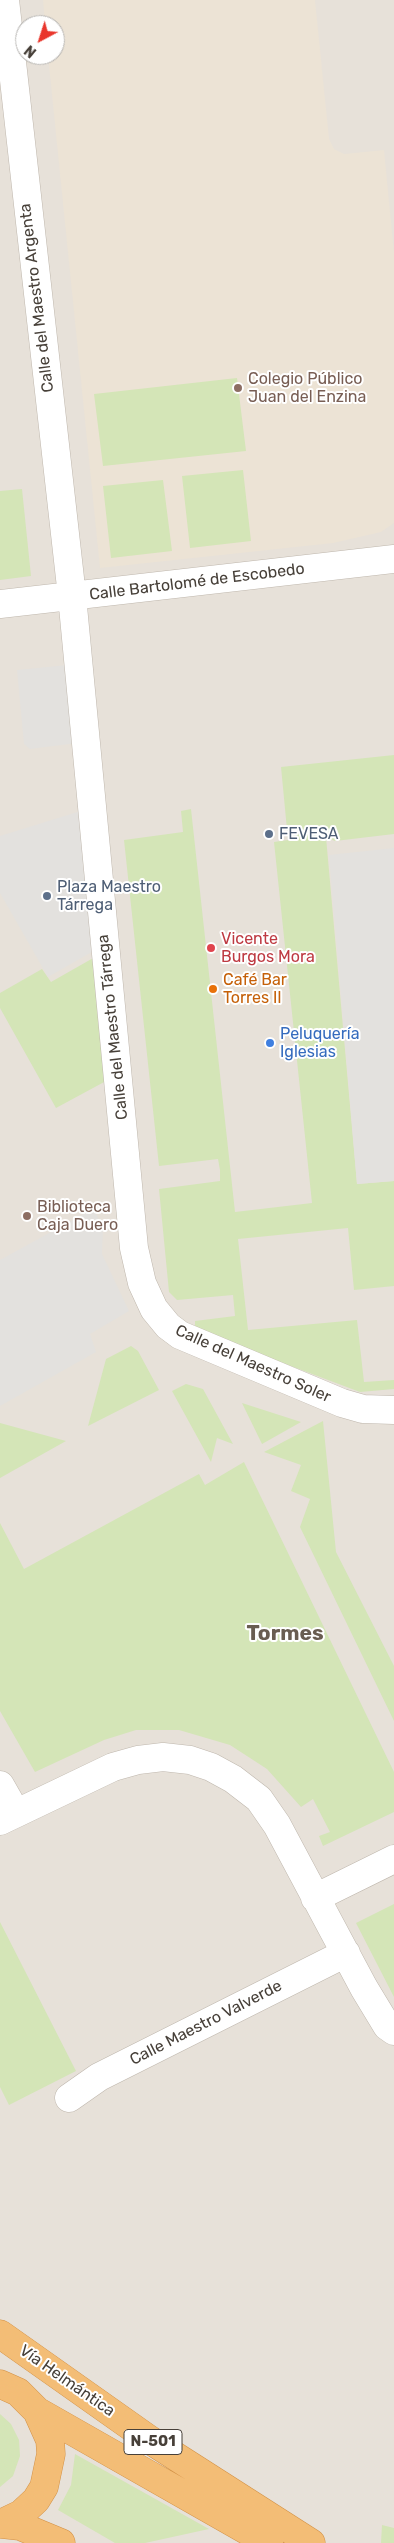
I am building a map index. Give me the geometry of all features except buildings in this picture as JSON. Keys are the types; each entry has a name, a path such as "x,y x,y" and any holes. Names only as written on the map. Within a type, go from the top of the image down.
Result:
{"highway":[{"name":"Vía Helmántica","path":"0,2334 150,2440 310,2543"},
{"name":"N-501","path":"0,2384 18,2392 37,2411 268,2543"},
{"name":"N-501","path":"0,2524 21,2514 36,2500 44,2487 52,2454 50,2440 37,2411"},
{"path":"0,2524 20,2526 61,2543"}],"street":[{"name":"Calle del Maestro Argenta","path":"5,0 12,183 72,596"},
{"name":"Calle Bartolomé de Escobedo","path":"0,604 394,559"},
{"name":"Calle del Maestro Tárrega","path":"72,596 134,1248"},
{"name":"Calle del Maestro Soler","path":"134,1248 142,1283 154,1309 168,1326 180,1335 342,1403 363,1409 394,1410"},
{"path":"0,1785 8,1817 113,1766 138,1760 163,1757 190,1760 211,1767 233,1779 259,1799 277,1825 387,2026 394,2031"},
{"path":"316,1898 394,1859"},
{"name":"Calle Maestro Valverde","path":"68,2098 99,2077 346,1953"}],"shaded area":[{"path":"0,0 394,0 394,2543 0,2543"},
{"name":"Colegio Público Juan del Enzina","path":"43,0 315,0 329,139 334,149 344,154 384,150 394,253 394,523 381,532 333,543 100,568 49,65 65,65 65,15 44,15"},
{"path":"68,665 77,743 30,749 24,744 17,670"},
{"name":"Plaza Maestro Tárrega","path":"84,810 97,949 48,977 0,893 0,836"},
{"path":"394,848 394,1181 357,1184 329,855"},
{"path":"93,1209 103,1226 102,1254 129,1311 90,1334 96,1352 0,1406 0,1260"}],"green space":[{"path":"237,378 246,451 103,466 94,394"},
{"path":"243,470 251,541 190,548 182,476"},
{"path":"163,480 172,551 111,558 103,486"},
{"path":"22,489 31,576 0,580 0,491"},
{"path":"394,755 394,834 335,841 326,837 357,1184 394,1181 394,1286 354,1290 348,1228 238,1239 248,1330 357,1320 364,1382 394,1380 394,1389 360,1392 195,1330 195,1321 235,1316 233,1295 177,1300 169,1292 159,1189 220,1181 220,1170 218,1159 159,1166 124,840 183,832 181,811 191,809 235,1212 312,1203 274,842 288,840 281,767"},
{"path":"95,957 106,1081 56,1108 0,1008 0,993 42,969 51,982"},
{"path":"131,1346 138,1351 159,1390 88,1426 106,1359"},
{"path":"186,1384 203,1389 233,1444 217,1438 211,1462 172,1391"},
{"path":"242,1403 301,1422 262,1444"},
{"path":"323,1421 336,1552 394,1666 394,1721 300,1527 310,1499 291,1491 301,1465 264,1452"},
{"path":"0,1423 66,1441 0,1478"},
{"path":"244,1462 394,1772 394,1812 323,1846 319,1836 330,1832 313,1799 301,1807 267,1769 230,1745 179,1730 136,1730 104,1740 35,1772 0,1711 0,1523 24,1569 199,1474 205,1485"},
{"path":"394,1904 394,1997 356,1923"},
{"path":"0,1922 76,2071 9,2105 0,2087"},
{"path":"0,2414 11,2424 19,2440 20,2456 13,2476 0,2487"},
{"path":"75,2454 209,2529 145,2543 115,2543 58,2510 71,2485"},
{"path":"382,2525 394,2528 394,2543 381,2543"}],"place":[{"name":"Colegio Público Juan del Enzina","path":"238,388"},
{"name":"FEVESA","path":"269,834"},
{"name":"Plaza Maestro Tárrega","path":"47,896"},
{"name":"Vicente Burgos Mora","path":"211,948"},
{"name":"Café Bar Torres II","path":"213,989"},
{"name":"Peluquería Iglesias","path":"270,1043"},
{"name":"Biblioteca Caja Duero","path":"27,1216"}],"district":[{"name":"Tormes","path":"285,1634"}]}
